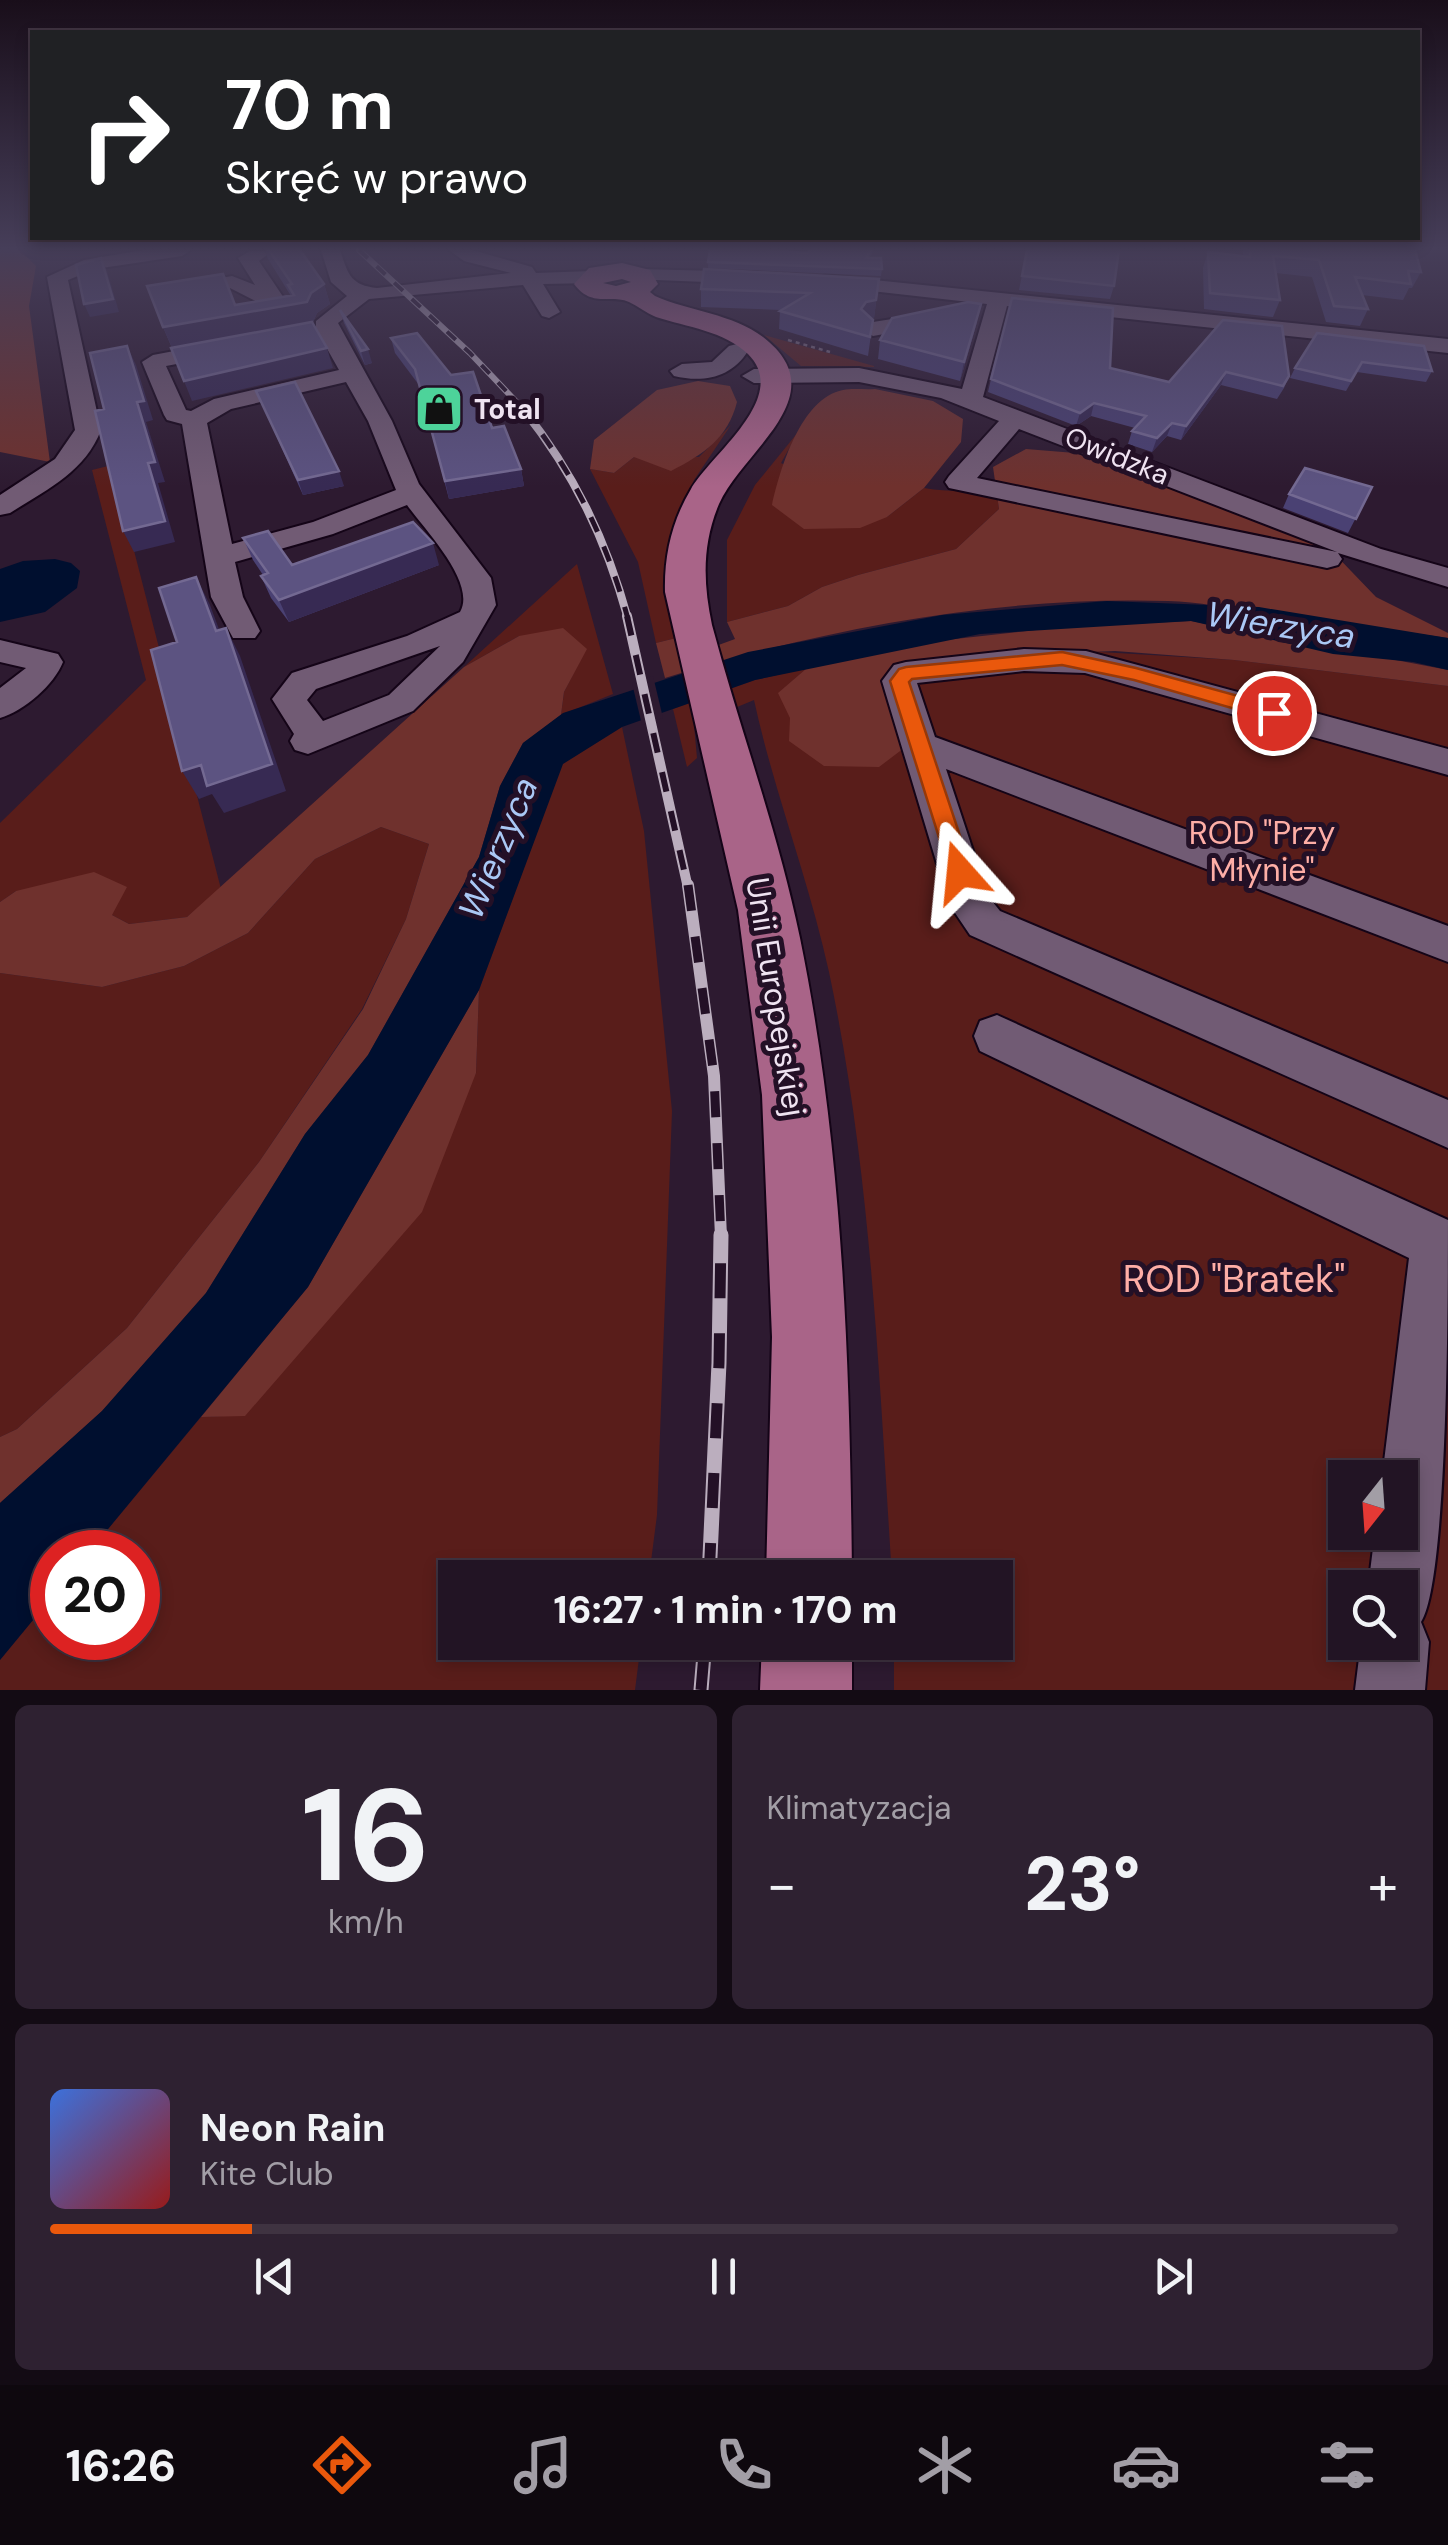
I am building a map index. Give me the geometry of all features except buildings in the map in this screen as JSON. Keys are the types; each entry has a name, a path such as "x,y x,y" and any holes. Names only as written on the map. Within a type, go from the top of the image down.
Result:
{"main road":[{"path":"700,329 756,368 760,352 725,329"},
{"name":"Unii Europejskiej","path":"756,368 776,399 716,477 694,518 685,560 685,592 749,832 772,940 799,1149 812,1435 809,1560"},
{"path":"806,1690 807,1660"}],"street":[{"path":"0,507 84,446 88,430 67,329"},
{"path":"322,329 380,421 412,493 476,578 480,605 472,619 451,655 401,704 313,739 298,718 289,699 304,681 419,643 472,619"},
{"path":"968,399 973,394 990,329"},
{"path":"1291,329 1448,346"},
{"path":"250,344 153,362 176,414 194,420 222,404 352,374"},
{"path":"682,371 714,370 727,364 756,368"},
{"name":"Owidzka","path":"756,368 880,377 968,399 1386,560 1448,578"},
{"path":"1017,416 959,482 1328,559 1386,560"},
{"path":"194,420 227,597 244,631"},
{"path":"0,483 28,488"},
{"path":"221,556 323,528 412,493"},
{"path":"0,651 46,662 42,672 0,706"},
{"path":"1448,762 1136,674 1062,658 906,673 899,681 970,904 986,923 1448,1124"},
{"path":"920,746 1448,944"},
{"path":"997,1036 1443,1246 1403,1570"},
{"path":"1390,1690 1393,1660"}],"green space":[{"path":"764,335 874,366 874,367 801,366"},
{"path":"731,425 694,480 679,518 676,638 656,643 638,562 590,469 614,473 634,457 699,457"},
{"path":"799,431 781,463 887,517 924,488 997,495 999,509 956,549 858,575 822,587 788,606 727,622 727,540 755,485"},
{"path":"112,465 221,889 187,917 129,924 112,915 16,891 0,902 0,823 146,680 92,470"},
{"path":"577,564 613,694 561,715 564,692 586,649 519,636 464,667"},
{"path":"1084,651 1234,660 1448,686 1448,1690 894,1690 894,1660 1013,1660 1013,1560 891,1560 864,1197 843,1047 821,938 754,700 694,725 697,758 687,767 673,709 755,680 807,668 779,693 896,711 885,674"},
{"path":"622,727 644,831 672,1111 657,1515 651,1560 438,1560 438,1660 639,1660 635,1690 0,1690 0,1660 30,1624 30,1660 160,1660 160,1530 107,1530 201,1417 245,1415 476,1073 479,990 562,764"},
{"path":"381,827 429,844 406,919 362,1009 259,1162 127,1328 17,1429 0,1437 0,973 102,987 184,966 248,933 315,859"}],"shaded area":[{"path":"0,329 32,329 50,462 0,452"},
{"path":"698,381 730,386 737,402 728,426 704,451 671,471 634,457 614,473 590,469 594,440 657,390"},
{"path":"847,389 875,389 933,401 963,419 961,442 924,488 887,517 860,528 804,529 772,505 795,437 815,406 828,396"},
{"path":"1026,449 1075,453 1327,546 1376,597 1448,633 1448,638 1179,602 1040,604 850,630 665,678 656,643 676,638 680,659 735,639 727,622 788,606 822,587 858,575 956,549 999,509 993,467"},
{"path":"1191,621 1448,670 1448,686 1234,660 1115,651 1038,654 885,674 908,745 879,767 824,766 789,741 790,718 778,693 807,668 928,642 1062,627"},
{"path":"563,628 587,649 564,692 561,715 523,743 500,786 479,857 368,1055 305,1134 206,1293 102,1411 0,1503 0,1437 17,1429 127,1328 259,1162 363,1009 406,919 429,844 381,827 315,859 248,933 184,966 102,987 0,973 0,902 16,891 94,872 127,887 112,915 129,924 187,917 464,667 519,636"},
{"path":"479,990 476,1073 422,1212 245,1416 201,1417 308,1287"}],"water":[{"path":"55,559 71,563 80,571 77,588 45,612 0,622 0,569 23,561"},
{"name":"Wierzyca","path":"1107,601 1259,607 1448,638 1448,670 1413,662 1333,654 1191,621 980,634 755,680 622,727 563,764 479,990 308,1287 107,1530 30,1530 30,1624 0,1660 0,1503 102,1411 206,1293 305,1134 368,1055 479,857 500,786 523,743 563,713 748,652 942,615"}],"pier":[{"path":"653,676 663,718 642,725 632,683"}],"railway":[{"path":"444,329 525,411"},
{"path":"523,409 573,482 599,534 628,619"},
{"path":"627,616 688,888"},
{"path":"688,885 714,1076 721,1236"},
{"path":"710,1560 721,1236"},
{"path":"701,1690 704,1660"}],"place":[{"name":"Total","path":"439,409"}],"route":[{"path":"960,872 906,710 899,681 906,673 1062,658 1136,674 1274,713"}],"park label":[{"name":"ROD \"Przy Młynie\"","path":"1262,852"},
{"name":"ROD \"Bratek\"","path":"1234,1279"}]}
